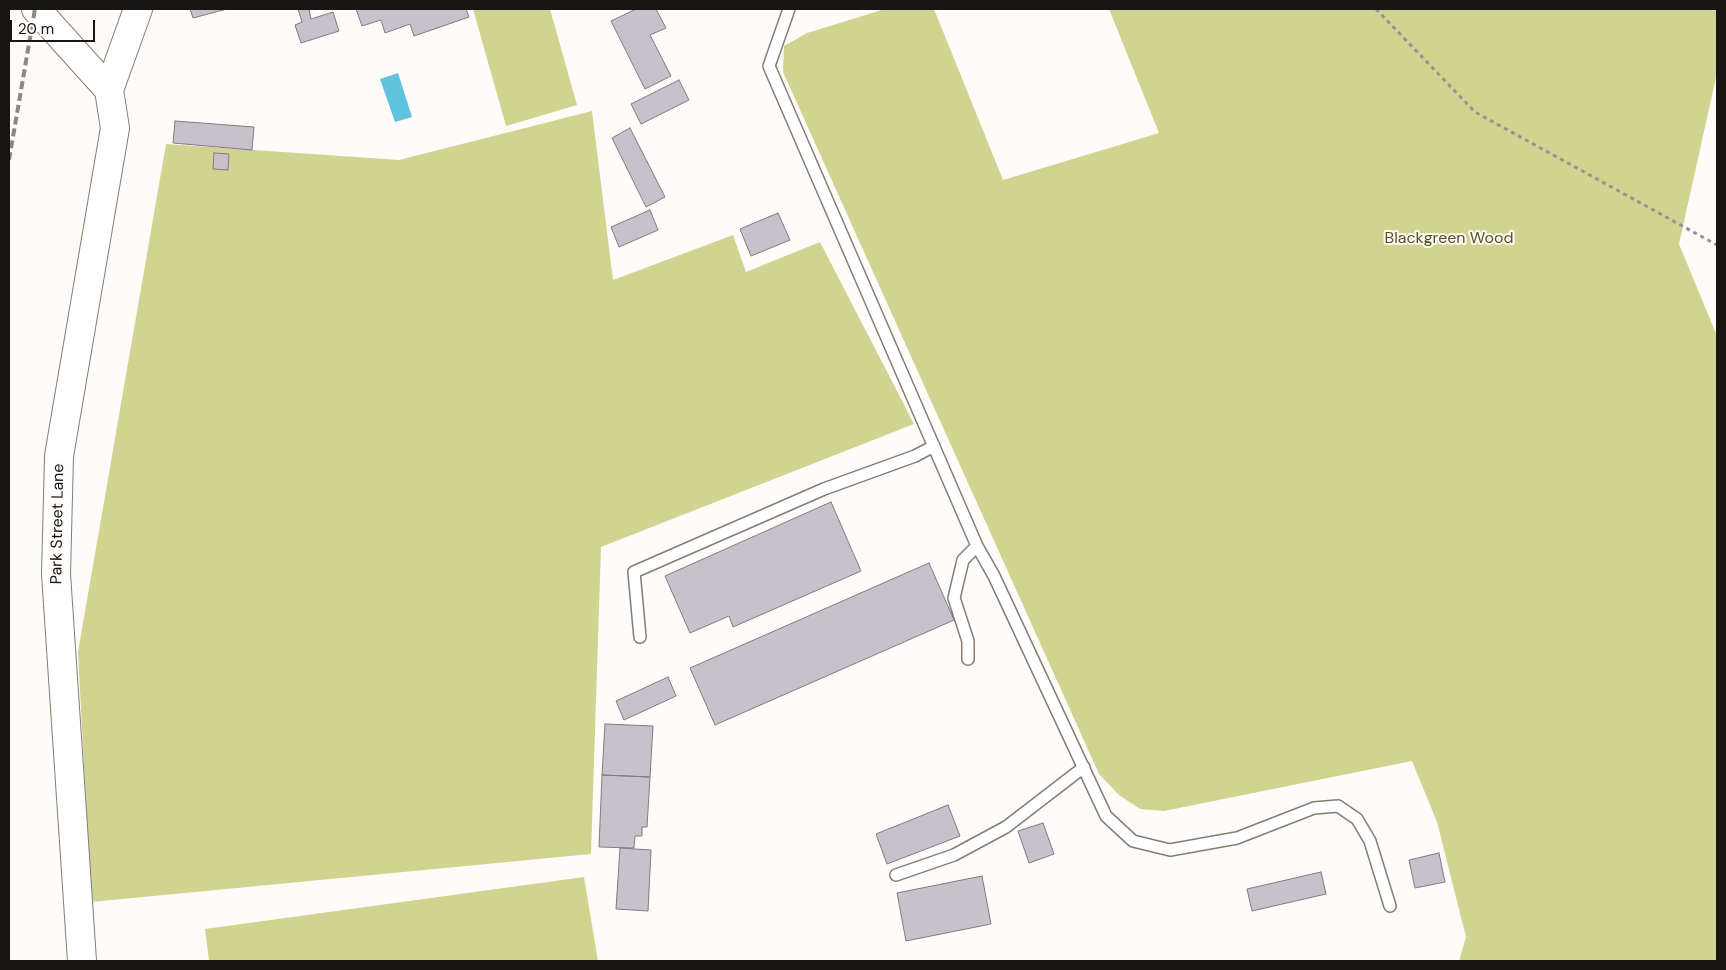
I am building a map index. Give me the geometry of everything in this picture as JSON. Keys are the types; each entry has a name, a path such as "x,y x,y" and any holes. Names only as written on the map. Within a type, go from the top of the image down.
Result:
{"street":[{"path":"36,9 110,90 138,9"},
{"name":"Park Street Lane","path":"82,961 56,574 59,456 115,128 110,90"}],"lane":[{"path":"789,9 769,66 977,546 994,576 1106,816 1133,841 1170,850 1237,838 1314,808 1338,806 1357,819 1370,841 1390,906"},
{"path":"640,637 634,572 824,489 914,456 934,446"},
{"path":"968,659 968,641 954,598 963,560 977,546"},
{"path":"896,875 954,855 1006,827 1084,767"}],"path":[{"path":"1376,9 1475,112 1717,245"}],"green space":[{"path":"473,9 550,9 577,105 506,126"},
{"name":"Blackgreen Wood","path":"885,9 934,9 1003,180 1159,133 1109,9 1717,9 1717,73 1679,244 1717,336 1717,961 1459,961 1466,937 1437,822 1412,761 1164,811 1140,809 1119,795 1099,774 783,72 784,46 807,33"},
{"path":"592,111 613,280 733,235 746,272 820,242 914,424 601,547 591,854 91,902 78,652 166,144 399,160"},
{"path":"584,877 598,961 209,961 205,929"}],"water":[{"path":"398,73 412,117 395,122 380,79"}],"building":[{"path":"190,9 227,9 193,18"},
{"path":"298,9 309,9 311,19 333,12 339,31 301,43 295,25 302,22"},
{"path":"356,9 466,9 469,17 414,36 410,24 385,33 381,20 362,26"},
{"path":"636,9 656,9 666,28 650,35 671,76 645,89 611,21"},
{"path":"679,80 689,100 641,124 631,104"},
{"path":"175,121 254,127 252,150 173,143"},
{"path":"630,128 665,197 646,207 612,138"},
{"path":"214,153 229,154 228,170 213,169"},
{"path":"650,210 658,230 619,247 611,227"},
{"path":"778,213 790,240 751,256 740,229"},
{"path":"831,502 861,571 733,627 729,616 690,633 665,576"},
{"path":"929,563 954,620 715,725 690,668"},
{"path":"668,677 676,696 624,720 616,701"},
{"path":"605,724 653,726 650,777 602,775"},
{"path":"602,775 650,777 647,827 642,827 642,836 635,836 634,848 599,847"},
{"path":"948,805 960,836 887,864 876,834"},
{"path":"1043,823 1054,854 1029,863 1018,831"},
{"path":"620,848 651,850 648,911 616,909"},
{"path":"1439,853 1445,882 1415,888 1409,860"},
{"path":"1321,872 1326,894 1252,911 1247,889"},
{"path":"982,876 991,924 906,941 897,893"}],"railway":[{"path":"9,160 35,9"}]}
